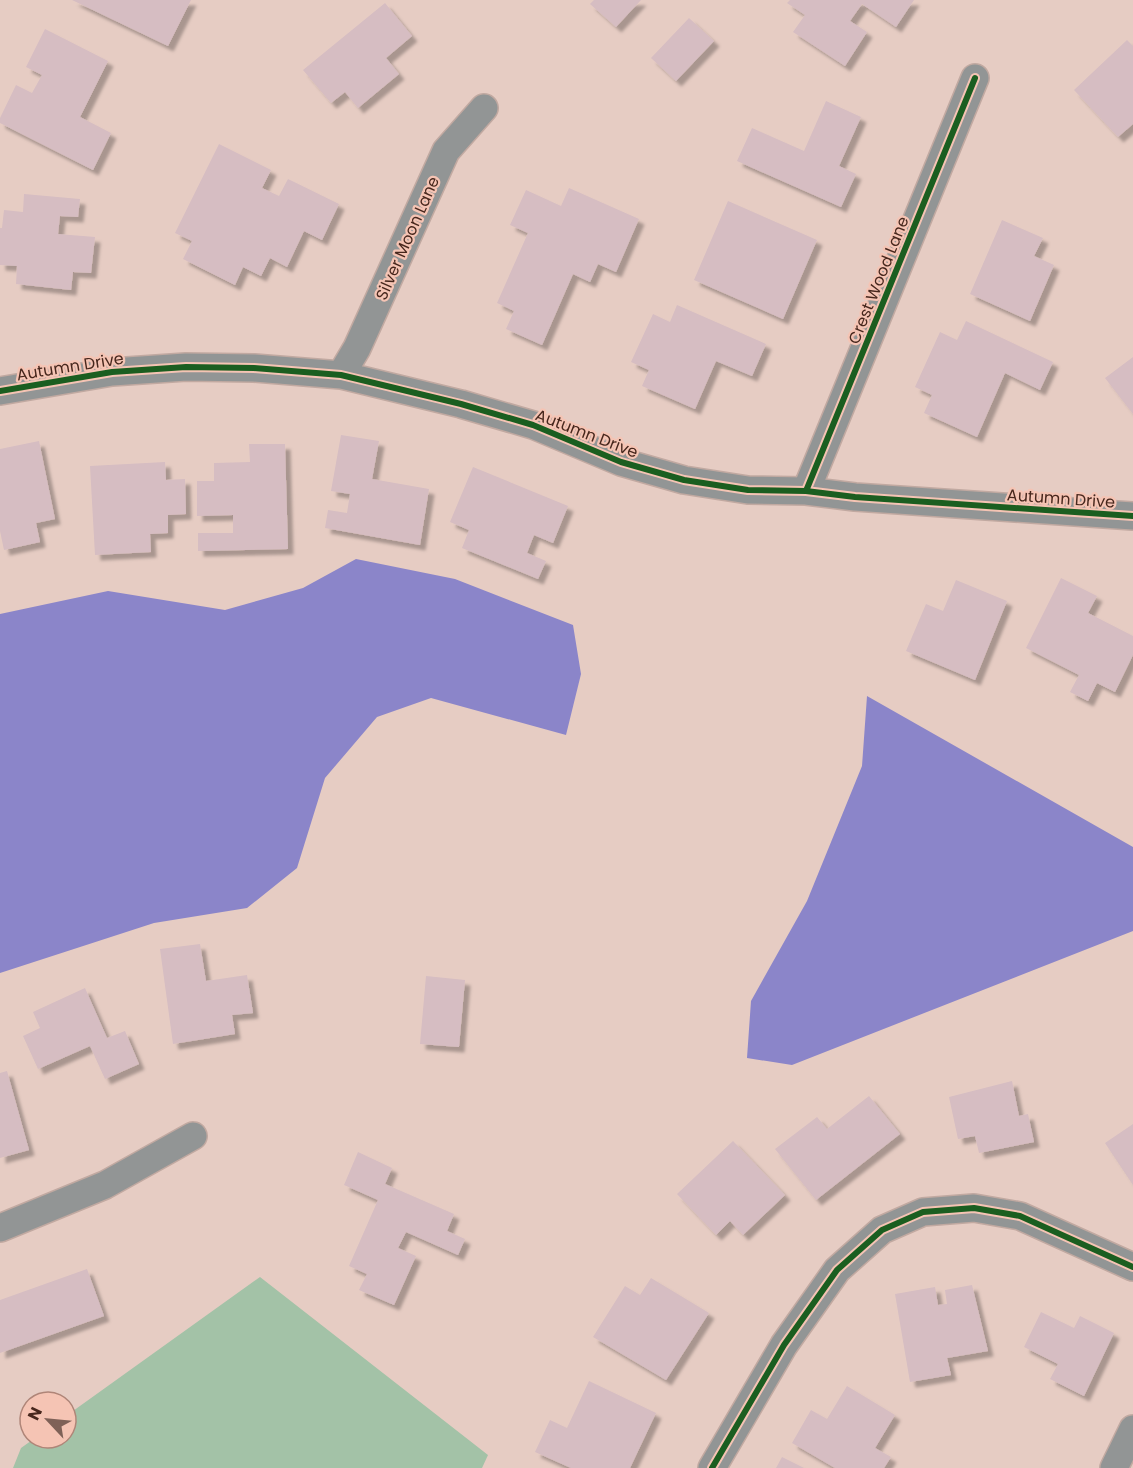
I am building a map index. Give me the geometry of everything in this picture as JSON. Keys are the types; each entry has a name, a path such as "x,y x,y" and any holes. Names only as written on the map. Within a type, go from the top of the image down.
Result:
{"street":[{"name":"Crest Wood Lane","path":"806,491 975,78"},
{"name":"Silver Moon Lane","path":"341,375 357,348 446,151 484,108"},
{"name":"Autumn Drive","path":"0,391 112,372 186,368 254,368 341,375 461,404 522,422 621,462 684,480 748,490 806,491 855,497 1133,516"},
{"path":"0,1228 105,1185 193,1136"},
{"path":"712,1468 784,1345 837,1270 882,1230 923,1212 974,1208 1020,1216 1133,1267"},
{"path":"1114,1468 1133,1429"}],"green space":[{"path":"260,1277 488,1455 482,1468 13,1468 20,1450 78,1450 78,1407"}],"shaded area":[{"path":"356,559 455,579 573,625 581,674 566,735 431,698 377,717 325,778 297,868 247,908 154,923 0,973 0,614 108,591 225,610 303,588"},
{"path":"867,696 1133,847 1133,931 792,1065 747,1058 751,1001 807,901 862,766"}],"building":[{"path":"72,0 191,0 168,46"},
{"path":"594,0 641,0 616,27 590,4"},
{"path":"790,0 914,0 896,27 862,4 850,21 867,32 845,66 793,32 805,15 787,3"},
{"path":"385,3 412,36 386,58 399,74 358,108 345,92 331,103 303,70"},
{"path":"689,18 714,41 676,81 651,58"},
{"path":"45,29 108,61 80,117 111,133 93,170 0,123 0,118 16,85 32,93 42,75 26,67"},
{"path":"1127,40 1133,46 1133,124 1118,137 1074,90"},
{"path":"826,101 861,117 839,166 856,174 841,207 737,161 752,128 804,151"},
{"path":"219,144 271,170 262,188 279,196 288,179 339,204 322,240 304,231 287,267 270,258 261,276 243,267 235,285 183,259 192,241 175,233"},
{"path":"569,188 639,219 616,272 598,264 590,282 573,274 542,345 506,329 514,311 497,303 528,233 510,225 526,190 561,206"},
{"path":"24,194 80,199 78,217 60,216 58,234 95,237 91,273 73,272 71,290 16,284 17,266 0,265 0,228 2,228 4,210 23,212"},
{"path":"728,201 817,240 783,319 694,280"},
{"path":"1002,220 1043,238 1034,256 1054,265 1030,321 970,294"},
{"path":"677,305 766,344 752,376 716,361 695,409 642,386 649,370 631,362 653,314 670,322"},
{"path":"966,321 1053,362 1040,390 1005,373 977,437 924,413 932,395 915,387 940,332 957,340"},
{"path":"1133,357 1133,414 1105,378"},
{"path":"341,435 379,441 372,479 429,489 420,545 325,528 328,510 347,513 350,494 331,491"},
{"path":"39,441 55,519 36,523 40,542 4,550 0,531 0,449"},
{"path":"249,444 285,444 288,549 198,551 198,533 233,533 233,515 197,516 197,481 214,481 214,463 250,462"},
{"path":"165,462 166,480 185,479 186,514 168,515 168,533 150,534 151,552 95,555 90,466"},
{"path":"473,467 568,506 553,543 534,535 527,553 546,561 538,579 462,548 469,530 450,522"},
{"path":"1061,578 1097,596 1088,613 1133,636 1133,655 1115,692 1097,683 1088,701 1070,692 1079,675 1026,648"},
{"path":"956,580 1007,601 975,680 906,651 926,604 943,611"},
{"path":"200,944 206,981 247,975 253,1013 232,1015 235,1034 173,1044 160,949"},
{"path":"426,976 465,980 459,1047 420,1044"},
{"path":"85,988 107,1038 125,1031 139,1064 105,1079 90,1046 38,1069 23,1036 40,1028 33,1012"},
{"path":"7,1071 29,1150 0,1158 0,1073"},
{"path":"1012,1081 1019,1116 1028,1114 1034,1142 979,1153 975,1136 958,1139 949,1097"},
{"path":"869,1096 900,1134 816,1200 775,1149 817,1117 827,1129"},
{"path":"1133,1124 1133,1185 1105,1143"},
{"path":"733,1141 785,1195 743,1235 730,1221 716,1235 677,1194"},
{"path":"358,1152 392,1168 385,1184 454,1214 447,1231 465,1239 458,1255 406,1232 398,1248 416,1256 394,1305 359,1290 367,1274 349,1266 378,1200 344,1185"},
{"path":"87,1269 104,1316 0,1353 0,1300"},
{"path":"651,1278 709,1313 666,1380 593,1337 625,1286 640,1295"},
{"path":"972,1285 988,1351 947,1358 951,1375 910,1382 895,1294 935,1287 938,1305 947,1304 945,1290"},
{"path":"1041,1312 1074,1328 1080,1316 1114,1333 1084,1396 1050,1379 1058,1364 1024,1347"},
{"path":"589,1381 656,1413 630,1468 571,1468 535,1452 550,1420 567,1428"},
{"path":"847,1386 895,1415 875,1448 891,1457 884,1468 835,1468 792,1443 811,1410 827,1419"},
{"path":"782,1457 804,1468 776,1468"}],"cycle path":[{"path":"806,491 975,78"},
{"path":"0,391 112,372 186,367 254,368 341,375 461,404 533,425 621,462 684,480 748,490 806,491 855,497 1133,516"},
{"path":"712,1468 784,1345 837,1270 882,1230 923,1212 974,1208 1020,1216 1133,1267"}]}
